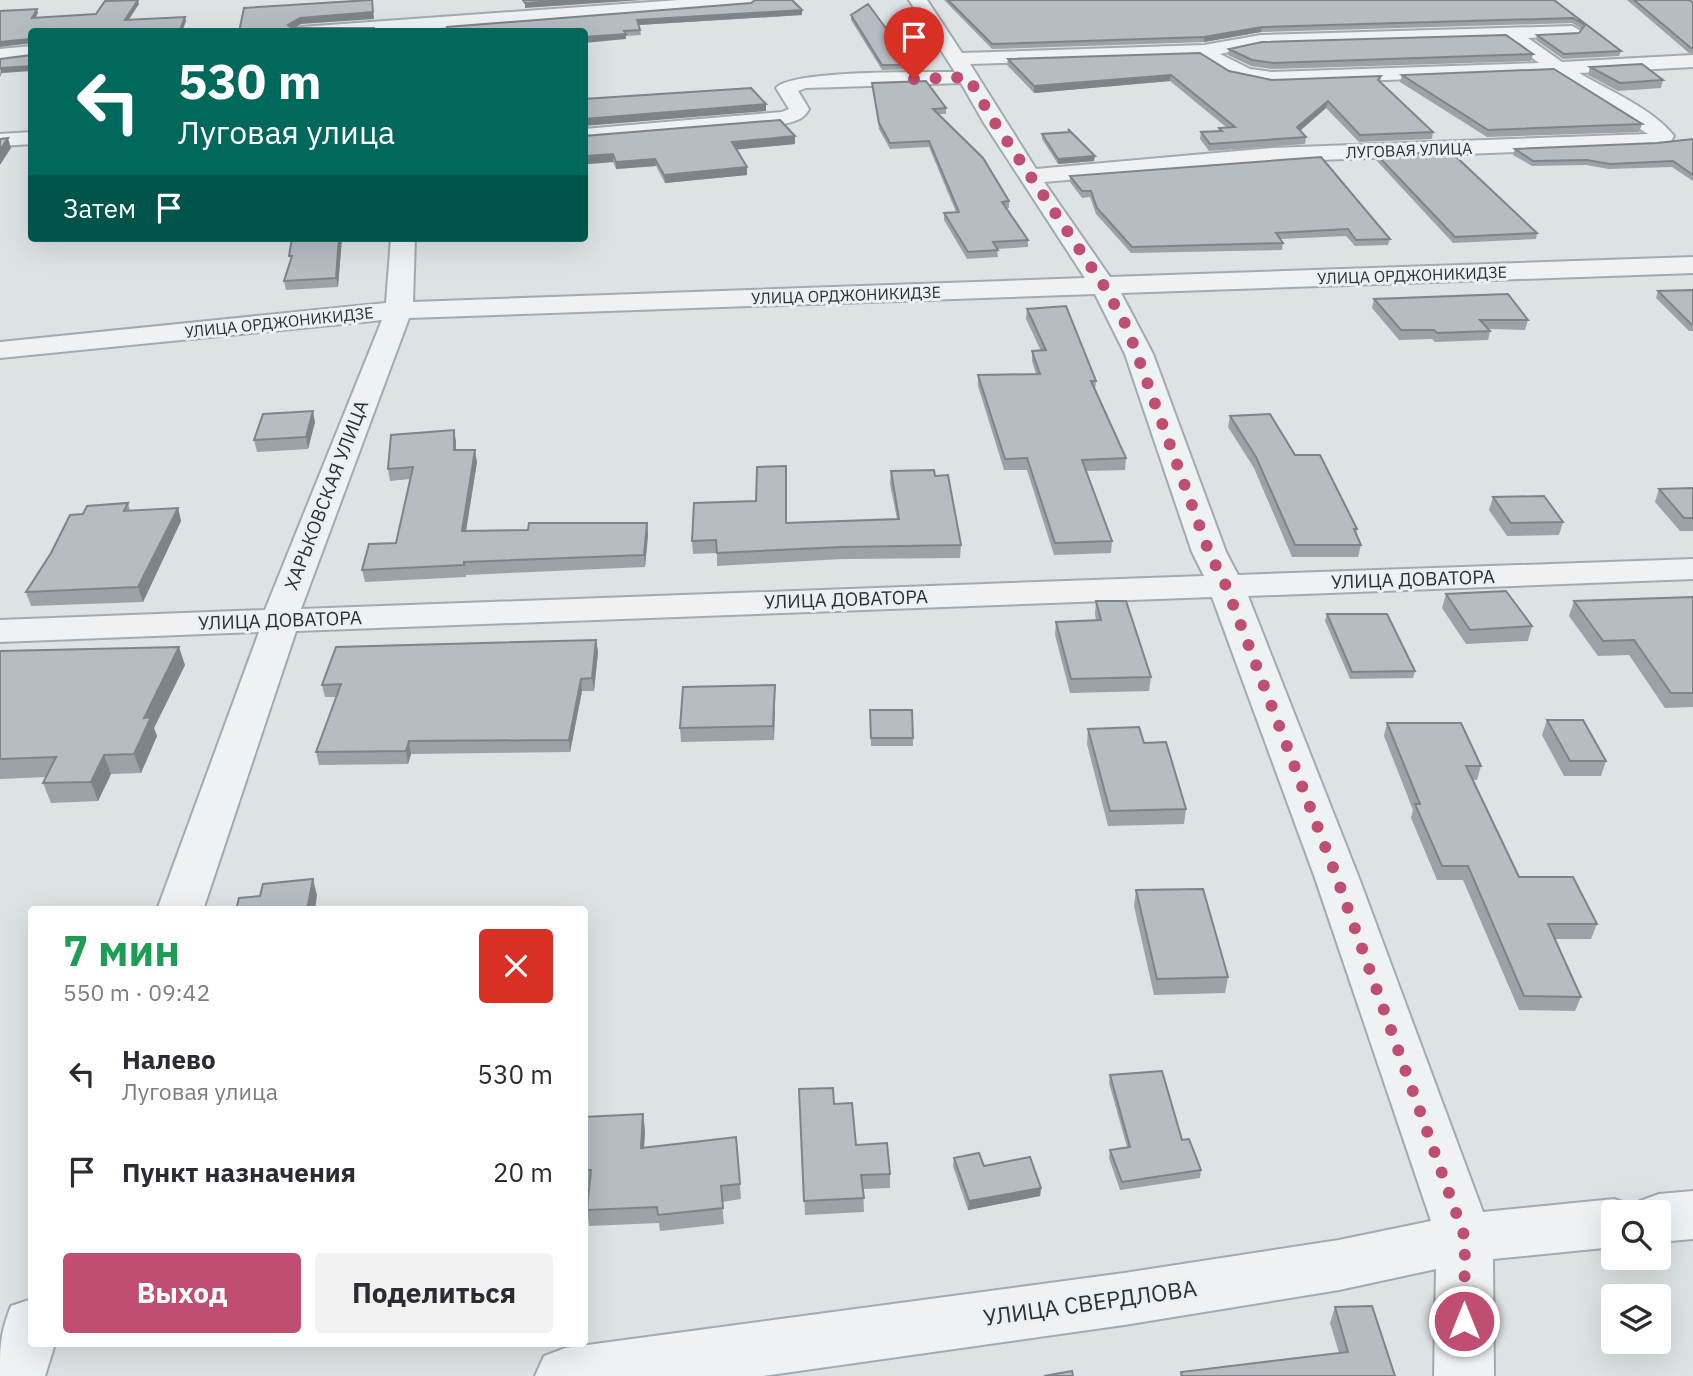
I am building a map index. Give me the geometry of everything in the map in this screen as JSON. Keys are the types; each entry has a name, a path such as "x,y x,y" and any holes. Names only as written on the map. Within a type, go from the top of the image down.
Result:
{"street":[{"path":"339,28 405,21 751,0"},
{"path":"918,0 995,123 1104,286 1139,354 1209,552 1226,586 1337,878 1465,1238 1464,1376"},
{"path":"588,135 784,118 796,114 799,109 786,88 804,82 1204,51 1261,40 1512,35 1572,31"},
{"name":"ЛУГОВАЯ УЛИЦА","path":"1031,176 1261,156 1616,143 1654,140 1663,136 1647,122 1559,69 1512,35"},
{"path":"1204,51 1232,71 1247,76 1272,78 1559,69 1693,61"},
{"path":"0,55 28,52"},
{"path":"0,140 28,138"},
{"name":"ХАРЬКОВСКАЯ УЛИЦА","path":"181,906 271,656 279,619 344,444 399,310 403,242"},
{"name":"УЛИЦА ОРДЖОНИКИДЗЕ","path":"0,350 399,310 1693,265"},
{"name":"УЛИЦА ДОВАТОРА","path":"0,631 1693,569"},
{"path":"1671,1217 1693,1215"},
{"name":"УЛИЦА СВЕРДЛОВА","path":"565,1376 1124,1299 1339,1265 1465,1238 1601,1224"},
{"path":"15,1376 28,1337"}],"building":[{"path":"138,0 125,20 185,17 181,28 28,28 28,39 0,42 0,11 37,9 32,18 96,14 105,1"},
{"path":"372,0 373,12 300,18 288,25 291,28 240,28 244,8"},
{"path":"523,0 572,0 525,3"},
{"path":"755,0 792,0 802,10 637,20 640,30 624,31 626,34 588,37 588,28 447,28 447,27 751,3"},
{"path":"948,0 1554,0 1621,51 1564,54 1537,35 1579,33 1585,25 1573,18 1262,27 1204,37 992,44"},
{"path":"1634,0 1693,2 1693,48 1691,48"},
{"path":"868,4 913,65 882,65 851,15"},
{"path":"1506,35 1533,54 1273,63 1252,60 1229,49 1262,42"},
{"path":"1200,53 1229,71 1272,80 1381,76 1378,80 1433,132 1360,135 1328,101 1297,127 1306,137 1210,144 1201,132 1235,127 1171,75 1034,86 1008,59"},
{"path":"28,56 28,66 0,69 0,59"},
{"path":"1642,64 1663,80 1620,83 1590,67"},
{"path":"1554,69 1642,124 1488,130 1402,75"},
{"path":"926,81 946,108 933,109 983,158 1009,201 1002,202 1028,240 993,242 998,250 968,252 944,213 959,212 929,141 890,143 879,123 872,83"},
{"path":"751,88 766,104 588,119 588,99"},
{"path":"780,120 795,136 732,142 747,167 664,175 655,159 616,162 613,154 588,156 588,136"},
{"path":"1068,129 1095,156 1058,159 1042,134 1070,132"},
{"path":"8,138 0,150 0,139"},
{"path":"1693,139 1693,175 1673,161 1610,164 1587,160 1533,161 1515,149 1657,143"},
{"path":"1451,152 1537,233 1455,237 1377,155"},
{"path":"1321,157 1390,239 1356,240 1348,229 1276,233 1283,243 1132,247 1097,208 1091,191 1082,191 1070,176"},
{"path":"291,242 339,242 336,278 284,281 292,256 289,256"},
{"path":"1693,290 1693,324 1658,291"},
{"path":"1508,294 1528,320 1480,320 1490,331 1437,333 1434,330 1401,330 1374,299"},
{"path":"1066,306 1096,381 1091,381 1126,458 1082,460 1112,541 1055,543 1027,458 1005,459 978,375 1040,374 1032,351 1046,350 1027,309"},
{"path":"313,411 306,437 254,440 263,414"},
{"path":"1270,414 1295,455 1320,455 1357,529 1354,529 1361,545 1295,545 1256,457 1230,416"},
{"path":"454,430 454,450 475,450 462,531 528,530 529,523 647,523 644,555 464,562 464,565 362,570 369,544 396,543 413,467 388,469 391,435"},
{"path":"786,466 786,523 899,519 891,471 934,470 935,476 948,475 961,545 717,553 716,540 692,541 694,503 756,501 757,467"},
{"path":"1693,488 1693,518 1684,518 1659,489"},
{"path":"1544,496 1563,522 1511,523 1493,497"},
{"path":"128,503 124,511 178,508 138,587 26,592 51,553 70,515 83,514 87,506"},
{"path":"1506,591 1532,626 1470,630 1446,594"},
{"path":"1693,597 1693,693 1671,693 1634,640 1603,641 1574,601"},
{"path":"1096,601 1126,601 1151,677 1071,679 1056,622 1101,620"},
{"path":"1327,614 1387,614 1415,671 1352,672"},
{"path":"596,640 592,678 581,679 569,740 409,741 406,751 316,752 341,684 322,685 336,647"},
{"path":"179,647 144,718 151,717 134,754 104,755 91,782 43,783 56,757 0,759 0,651"},
{"path":"775,685 773,726 680,728 683,687"},
{"path":"870,710 912,710 913,738 871,738"},
{"path":"1547,720 1583,720 1606,761 1570,761"},
{"path":"1387,723 1461,723 1481,766 1466,766 1519,877 1573,877 1597,924 1548,924 1581,997 1524,996 1468,866 1442,866 1415,804 1420,804"},
{"path":"1139,727 1144,743 1166,742 1186,809 1110,811 1088,729"},
{"path":"313,879 308,906 237,906 239,898 260,896 263,884"},
{"path":"1203,889 1228,977 1157,979 1136,890"},
{"path":"1162,1071 1182,1140 1189,1139 1201,1170 1122,1182 1110,1150 1130,1147 1110,1075"},
{"path":"833,1088 834,1104 852,1103 856,1145 887,1143 890,1174 861,1175 864,1198 804,1201 799,1089"},
{"path":"643,1114 641,1148 736,1137 740,1184 721,1186 723,1208 658,1215 657,1207 588,1210 591,1170 588,1170 588,1117"},
{"path":"979,1153 984,1166 1030,1157 1041,1188 969,1201 954,1158"},
{"path":"1372,1306 1395,1376 1182,1376 1181,1372 1348,1352 1335,1307"},
{"path":"1072,1371 1073,1376 1044,1376"}],"route":[{"path":"914,79 968,77 995,123 1114,301 1139,354 1209,552 1226,586 1337,878 1465,1238 1464,1321"}]}
